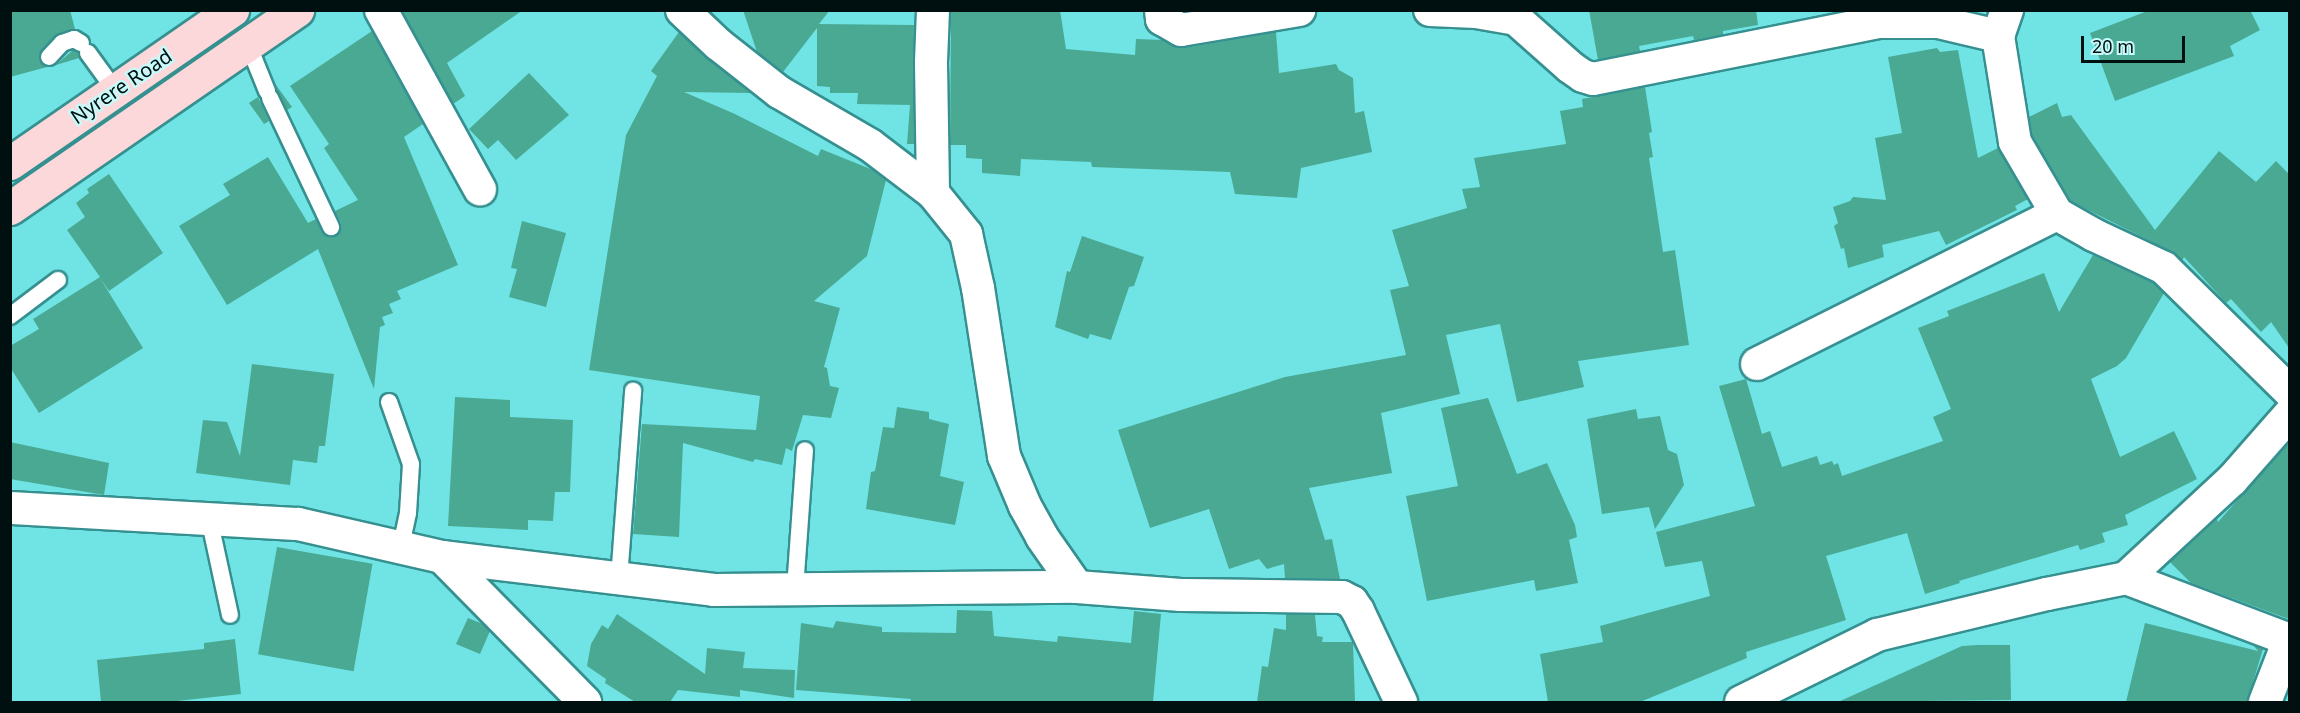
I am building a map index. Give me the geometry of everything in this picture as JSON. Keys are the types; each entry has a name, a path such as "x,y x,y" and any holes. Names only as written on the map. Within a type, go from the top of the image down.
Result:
{"main road":[{"name":"Nyrere Road","path":"10,163 232,10"},
{"path":"10,208 296,11"}],"street":[{"path":"381,10 480,189"},
{"path":"682,10 718,44 779,92 870,145 933,193 966,234 978,288 1005,456 1025,506 1042,537 1077,587"},
{"path":"933,10 931,63 933,193"},
{"path":"1161,10 1162,19 1181,30 1299,10"},
{"path":"1430,10 1476,12 1516,19 1570,67 1583,76 1593,79 1878,22 2003,23 2015,142 2057,214 2094,235 2164,268 2289,392"},
{"path":"1757,364 2057,214"},
{"path":"1741,702 1877,635 2047,594 2126,578 2232,480 2289,414"},
{"path":"10,508 298,524 442,557 714,590 1077,587 1181,595 1342,597 1352,602 1358,611 1401,702"},
{"path":"442,557 585,702"},
{"path":"2126,578 2289,640 2265,702"}],"lane":[{"path":"49,57 63,42 74,39 84,48 115,90"},
{"path":"248,44 269,95 331,227"},
{"path":"10,316 58,280"},
{"path":"619,579 633,391"},
{"path":"389,402 411,464 408,513 401,547"},
{"path":"795,589 805,450"},
{"path":"209,518 230,615"}],"building":[{"path":"10,10 70,10 75,29 55,35 39,54 39,61 47,67 10,77"},
{"path":"523,10 447,63 465,96 453,104 402,11"},
{"path":"743,10 830,10 819,24 914,25 914,144 907,144 910,105 857,104 858,93 830,93 830,87 817,86 817,28 783,72 757,52"},
{"path":"951,10 1060,10 1066,49 1135,55 1136,39 1163,40 1184,48 1276,32 1279,73 1336,64 1339,70 1353,78 1355,113 1364,111 1372,152 1301,168 1297,198 1235,194 1230,172 1092,167 1091,162 1021,159 1020,176 982,173 982,159 966,158 966,145 950,145"},
{"path":"1589,10 1756,10 1758,25 1723,31 1723,35 1694,40 1693,36 1639,46 1640,51 1598,60"},
{"path":"2150,10 2250,10 2260,30 2230,46 2234,56 2115,101 2090,33"},
{"path":"372,31 423,124 404,137 458,265 397,291 401,299 389,304 393,313 382,317 385,325 380,327 374,389 318,249 227,305 179,226 230,195 223,184 268,157 308,223 316,219 322,232 330,237 339,233 341,223 335,211 358,200 324,148 329,144 290,86"},
{"path":"679,32 751,93 684,92 735,114 818,156 821,149 873,170 886,180 867,256 814,301 840,308 824,367 827,368 830,386 839,388 831,418 803,415 792,451 786,448 782,465 755,459 753,462 683,443 679,537 633,534 642,424 756,430 760,396 589,370 626,135 657,76 651,71"},
{"path":"1937,48 1940,52 1958,50 1978,158 1998,148 2028,199 2015,206 2017,210 1946,245 1939,231 1882,245 1884,257 1848,268 1844,248 1841,249 1834,226 1838,223 1833,207 1850,201 1853,197 1886,200 1875,138 1902,133 1888,57"},
{"path":"73,50 78,53 79,58 56,65"},
{"path":"529,73 569,115 516,160 498,140 488,149 469,129"},
{"path":"276,85 292,107 287,110 277,91"},
{"path":"1645,87 1652,132 1649,133 1653,157 1649,158 1663,252 1675,250 1689,345 1578,361 1584,387 1517,402 1500,324 1446,335 1460,394 1381,413 1392,473 1309,488 1325,540 1332,539 1340,579 1285,578 1284,564 1267,569 1259,559 1229,569 1209,509 1150,528 1118,430 1285,377 1406,355 1390,290 1409,286 1392,230 1467,208 1462,189 1480,187 1474,158 1566,144 1560,111 1583,107 1582,99"},
{"path":"258,97 269,121 264,124 249,103"},
{"path":"2057,103 2062,117 2071,115 2155,230 2219,151 2256,182 2276,161 2289,174 2289,348 2271,322 2261,332 2231,299 2226,303 2184,257 2182,261 2172,252 2070,201 2032,136 2029,117"},
{"path":"109,174 163,253 109,291 100,278 143,348 39,413 10,367 10,346 39,329 33,319 100,277 67,230 85,217 76,203 89,193 87,189"},
{"path":"522,221 566,233 546,307 509,297 517,269 511,268"},
{"path":"1082,236 1144,257 1134,286 1129,287 1111,340 1090,334 1088,339 1055,327 1067,271 1070,272"},
{"path":"2093,255 2154,283 2164,293 2126,358 2117,366 2091,379 2120,457 2174,431 2197,479 2125,515 2128,525 2102,533 2105,542 2080,550 2078,545 1959,581 1960,583 1925,594 1907,533 1826,556 1846,620 1746,652 1747,658 1640,702 1548,702 1540,654 1603,642 1600,626 1710,596 1702,561 1665,567 1656,532 1755,506 1719,386 1746,379 1762,434 1770,431 1782,467 1817,456 1820,465 1832,461 1834,465 1838,463 1842,476 1943,441 1933,417 1951,409 1918,328 1949,316 1947,311 2044,273 2059,312"},
{"path":"252,364 334,374 325,446 319,446 317,463 293,460 290,485 196,473 203,420 227,422 240,456"},
{"path":"455,397 510,400 510,417 573,420 570,492 555,492 553,521 528,520 528,530 448,526"},
{"path":"1488,398 1517,474 1547,463 1575,525 1577,537 1569,540 1578,583 1536,591 1534,580 1427,601 1406,496 1458,486 1441,408"},
{"path":"897,407 929,412 929,419 949,424 940,476 964,482 955,525 866,509 871,472 875,471 883,427 894,428"},
{"path":"1636,409 1638,419 1660,416 1668,450 1677,454 1684,485 1655,529 1649,507 1602,514 1587,419"},
{"path":"10,442 109,463 104,495 10,479"},
{"path":"2289,442 2289,619 2191,583 2170,562 2217,519 2218,522"},
{"path":"277,547 373,564 354,671 258,654"},
{"path":"957,610 992,611 994,636 1057,642 1058,636 1131,643 1134,611 1161,614 1153,702 910,702 911,699 796,690 801,623 833,628 836,621 882,627 882,632 956,633"},
{"path":"617,614 705,674 707,648 745,652 743,668 795,670 794,698 740,690 740,697 678,690 670,702 635,702 605,683 606,679 587,666 591,644 602,625 608,629"},
{"path":"1286,614 1315,615 1317,636 1323,637 1322,642 1353,642 1355,702 1257,702 1262,666 1268,667 1274,628 1286,630"},
{"path":"468,618 483,624 490,631 480,654 456,644"},
{"path":"2145,623 2258,651 2253,645 2263,649 2247,702 2126,702"},
{"path":"235,639 241,694 168,702 101,702 97,660 204,649 204,643"},
{"path":"2010,645 2011,700 1838,702 1962,646"}]}
